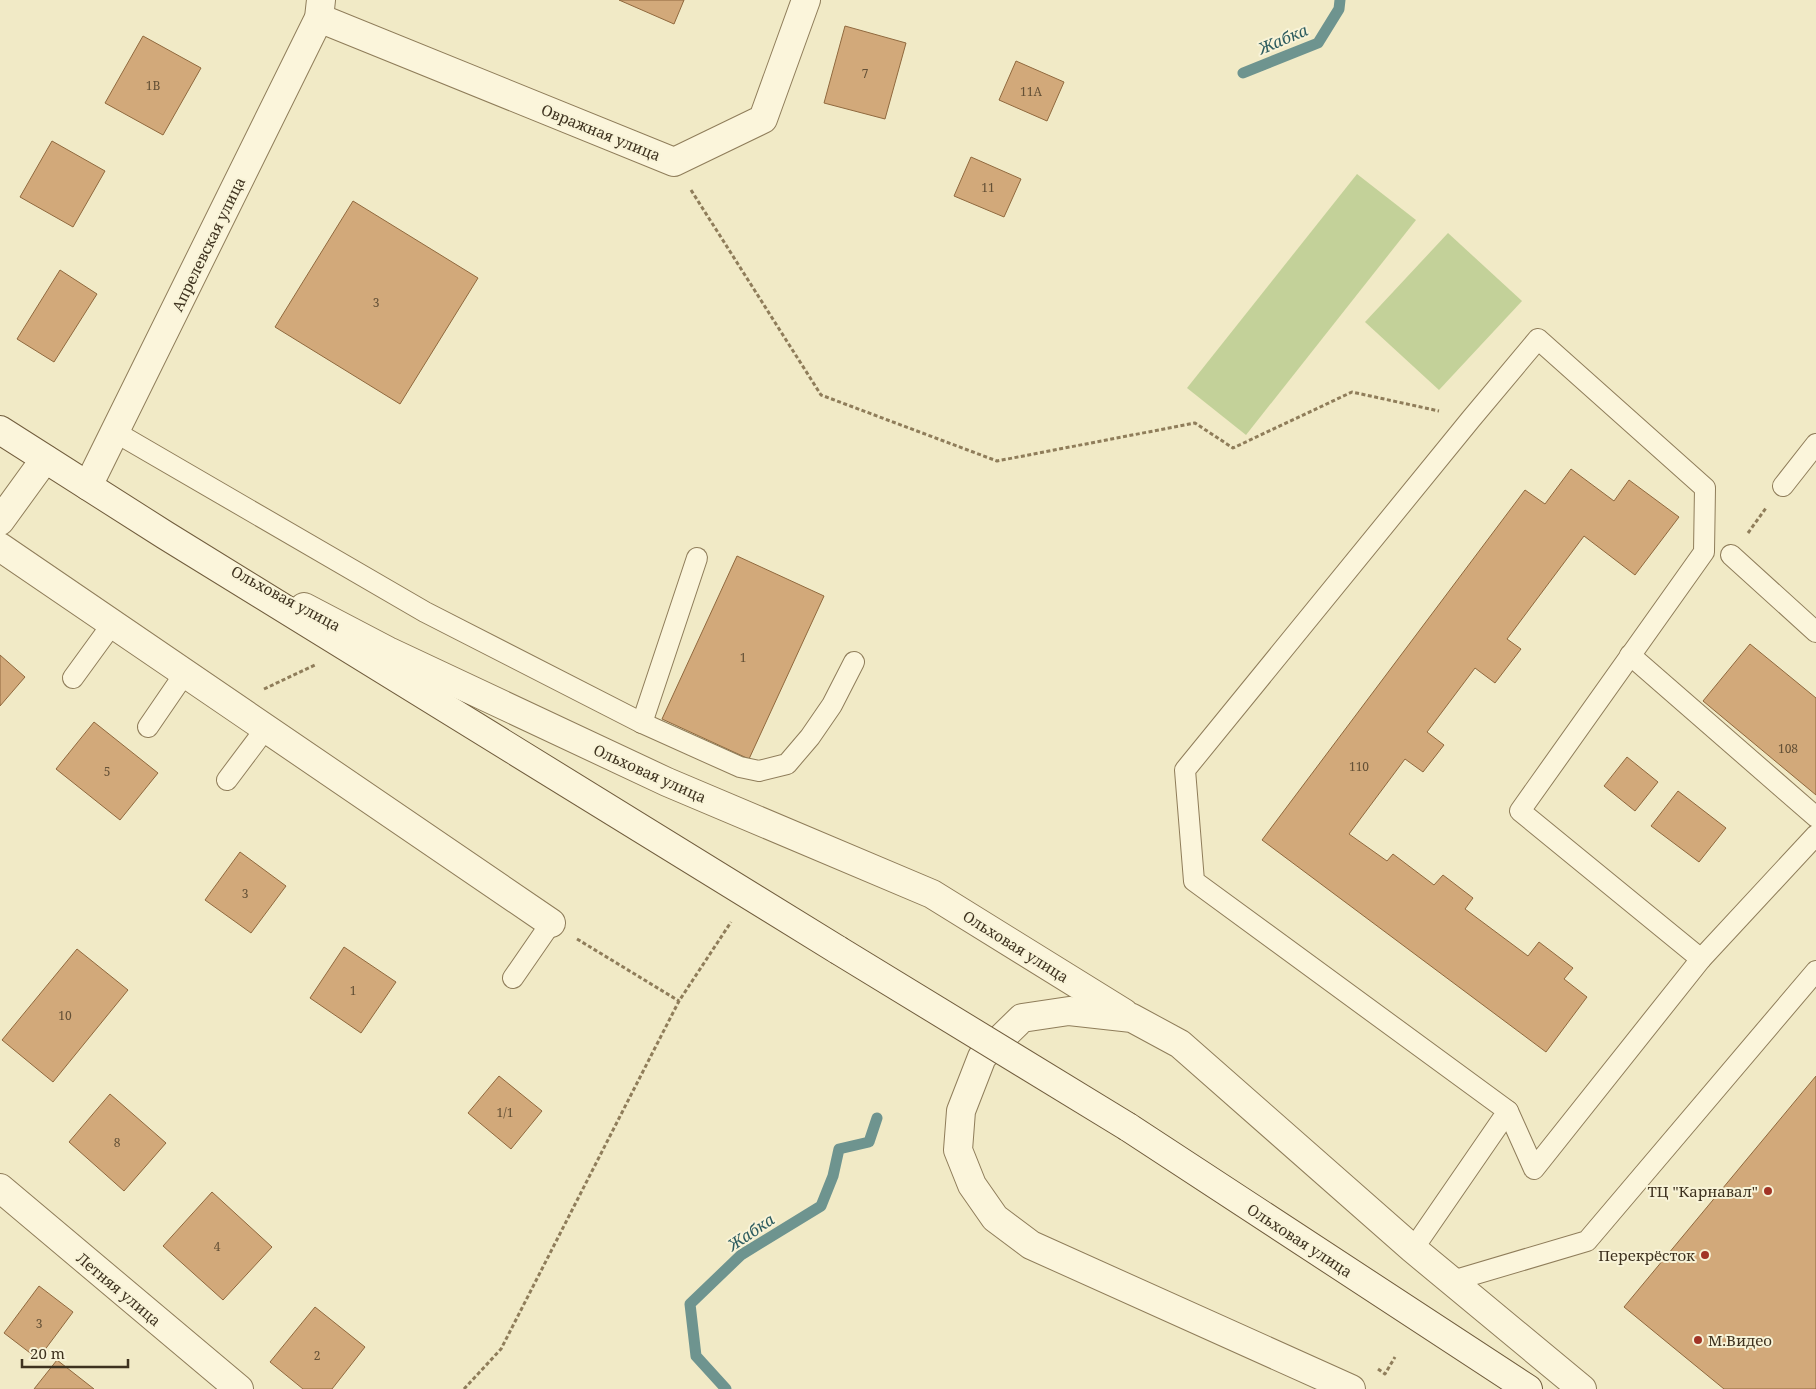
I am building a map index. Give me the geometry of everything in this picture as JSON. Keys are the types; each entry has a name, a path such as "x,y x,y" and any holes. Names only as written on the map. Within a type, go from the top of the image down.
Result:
{"street":[{"name":"Овражная улица","path":"320,9 674,162 763,119 806,0"},
{"name":"Апрелевская улица","path":"88,486 320,9"},
{"name":"Ольховая улица","path":"0,430 165,535 1128,1127 1528,1389"},
{"path":"0,521 45,459"},
{"name":"Ольховая улица","path":"165,535 379,647 666,782 932,894 1132,1018 1180,1044 1413,1249 1582,1389"},
{"path":"0,547 551,922"},
{"name":"Ольховая улица","path":"1132,1018 1069,1011 1022,1018 982,1057 961,1111 958,1150 972,1186 995,1218 1031,1245 1351,1389"},
{"name":"Летняя улица","path":"0,1188 239,1389"}],"lane":[{"path":"1700,959 1520,811 1704,552 1706,488 1538,340 1472,418 1185,770 1194,881 1508,1111 1534,1169 1700,959 1816,835"},
{"path":"115,432 425,612 642,723 740,767 759,771 788,764 832,705 854,662"},
{"path":"1783,486 1816,444"},
{"path":"1731,555 1816,632"},
{"path":"642,723 697,558"},
{"path":"73,678 113,623"},
{"path":"1630,655 1816,817"},
{"path":"148,728 185,673"},
{"path":"227,780 266,728"},
{"path":"514,978 551,922"},
{"path":"1452,1281 1587,1241 1816,971"},
{"path":"1413,1249 1508,1111"}],"path":[{"path":"674,162 820,395 997,461 1195,423 1234,448 1352,392 1472,418"},
{"path":"1731,555 1783,486"},
{"path":"232,705 315,665"},
{"path":"464,1389 501,1349 678,1001 732,920"},
{"path":"551,922 678,1001"},
{"path":"1377,1369 1385,1374 1395,1357"}],"green space":[{"path":"1357,174 1416,220 1246,435 1187,388"},
{"path":"1448,233 1522,301 1439,390 1365,322"}],"building":[{"path":"619,0 684,0 674,24"},
{"path":"845,26 906,43 885,119 824,103"},
{"path":"143,36 201,68 163,135 105,103"},
{"path":"1016,61 1064,82 1047,121 999,100"},
{"path":"52,141 105,171 73,227 20,197"},
{"path":"971,157 1021,179 1004,217 954,196"},
{"path":"353,201 478,278 400,404 275,327"},
{"path":"60,270 97,294 54,362 17,339"},
{"path":"1571,469 1614,501 1629,480 1679,517 1635,575 1584,536 1507,639 1521,649 1495,683 1475,668 1427,732 1444,745 1423,772 1405,759 1349,834 1387,861 1393,854 1434,885 1443,875 1473,898 1465,909 1528,956 1539,942 1573,968 1564,979 1587,997 1546,1052 1262,840 1525,490 1545,504"},
{"path":"737,556 824,596 749,759 662,719"},
{"path":"1750,644 1816,698 1816,795 1703,701"},
{"path":"0,655 25,677 0,706"},
{"path":"94,722 158,773 120,820 56,769"},
{"path":"1627,757 1658,782 1635,811 1604,786"},
{"path":"1678,791 1726,828 1699,862 1651,826"},
{"path":"240,852 286,886 251,933 205,900"},
{"path":"344,947 396,982 361,1033 310,998"},
{"path":"77,949 128,990 53,1082 2,1040"},
{"path":"499,1076 542,1111 511,1149 468,1113"},
{"name":"ТЦ \"Карнавал\"","path":"1816,1076 1816,1389 1724,1389 1624,1307"},
{"path":"110,1094 166,1143 124,1191 69,1142"},
{"path":"212,1192 272,1247 223,1300 163,1246"},
{"path":"39,1286 73,1312 38,1359 4,1333"},
{"path":"315,1307 365,1347 332,1389 303,1389 270,1362"},
{"path":"57,1360 94,1389 34,1389"}],"waterway":[{"name":"Жабка","path":"1243,73 1318,43 1339,9 1340,0"},
{"name":"Жабка","path":"726,1389 696,1356 690,1304 741,1255 821,1206 833,1176 839,1149 869,1142 877,1118"}],"place":[{"name":"ТЦ \"Карнавал\"","path":"1768,1191"},
{"name":"Перекрёсток","path":"1705,1255"},
{"name":"М.Видео","path":"1698,1340"}]}
